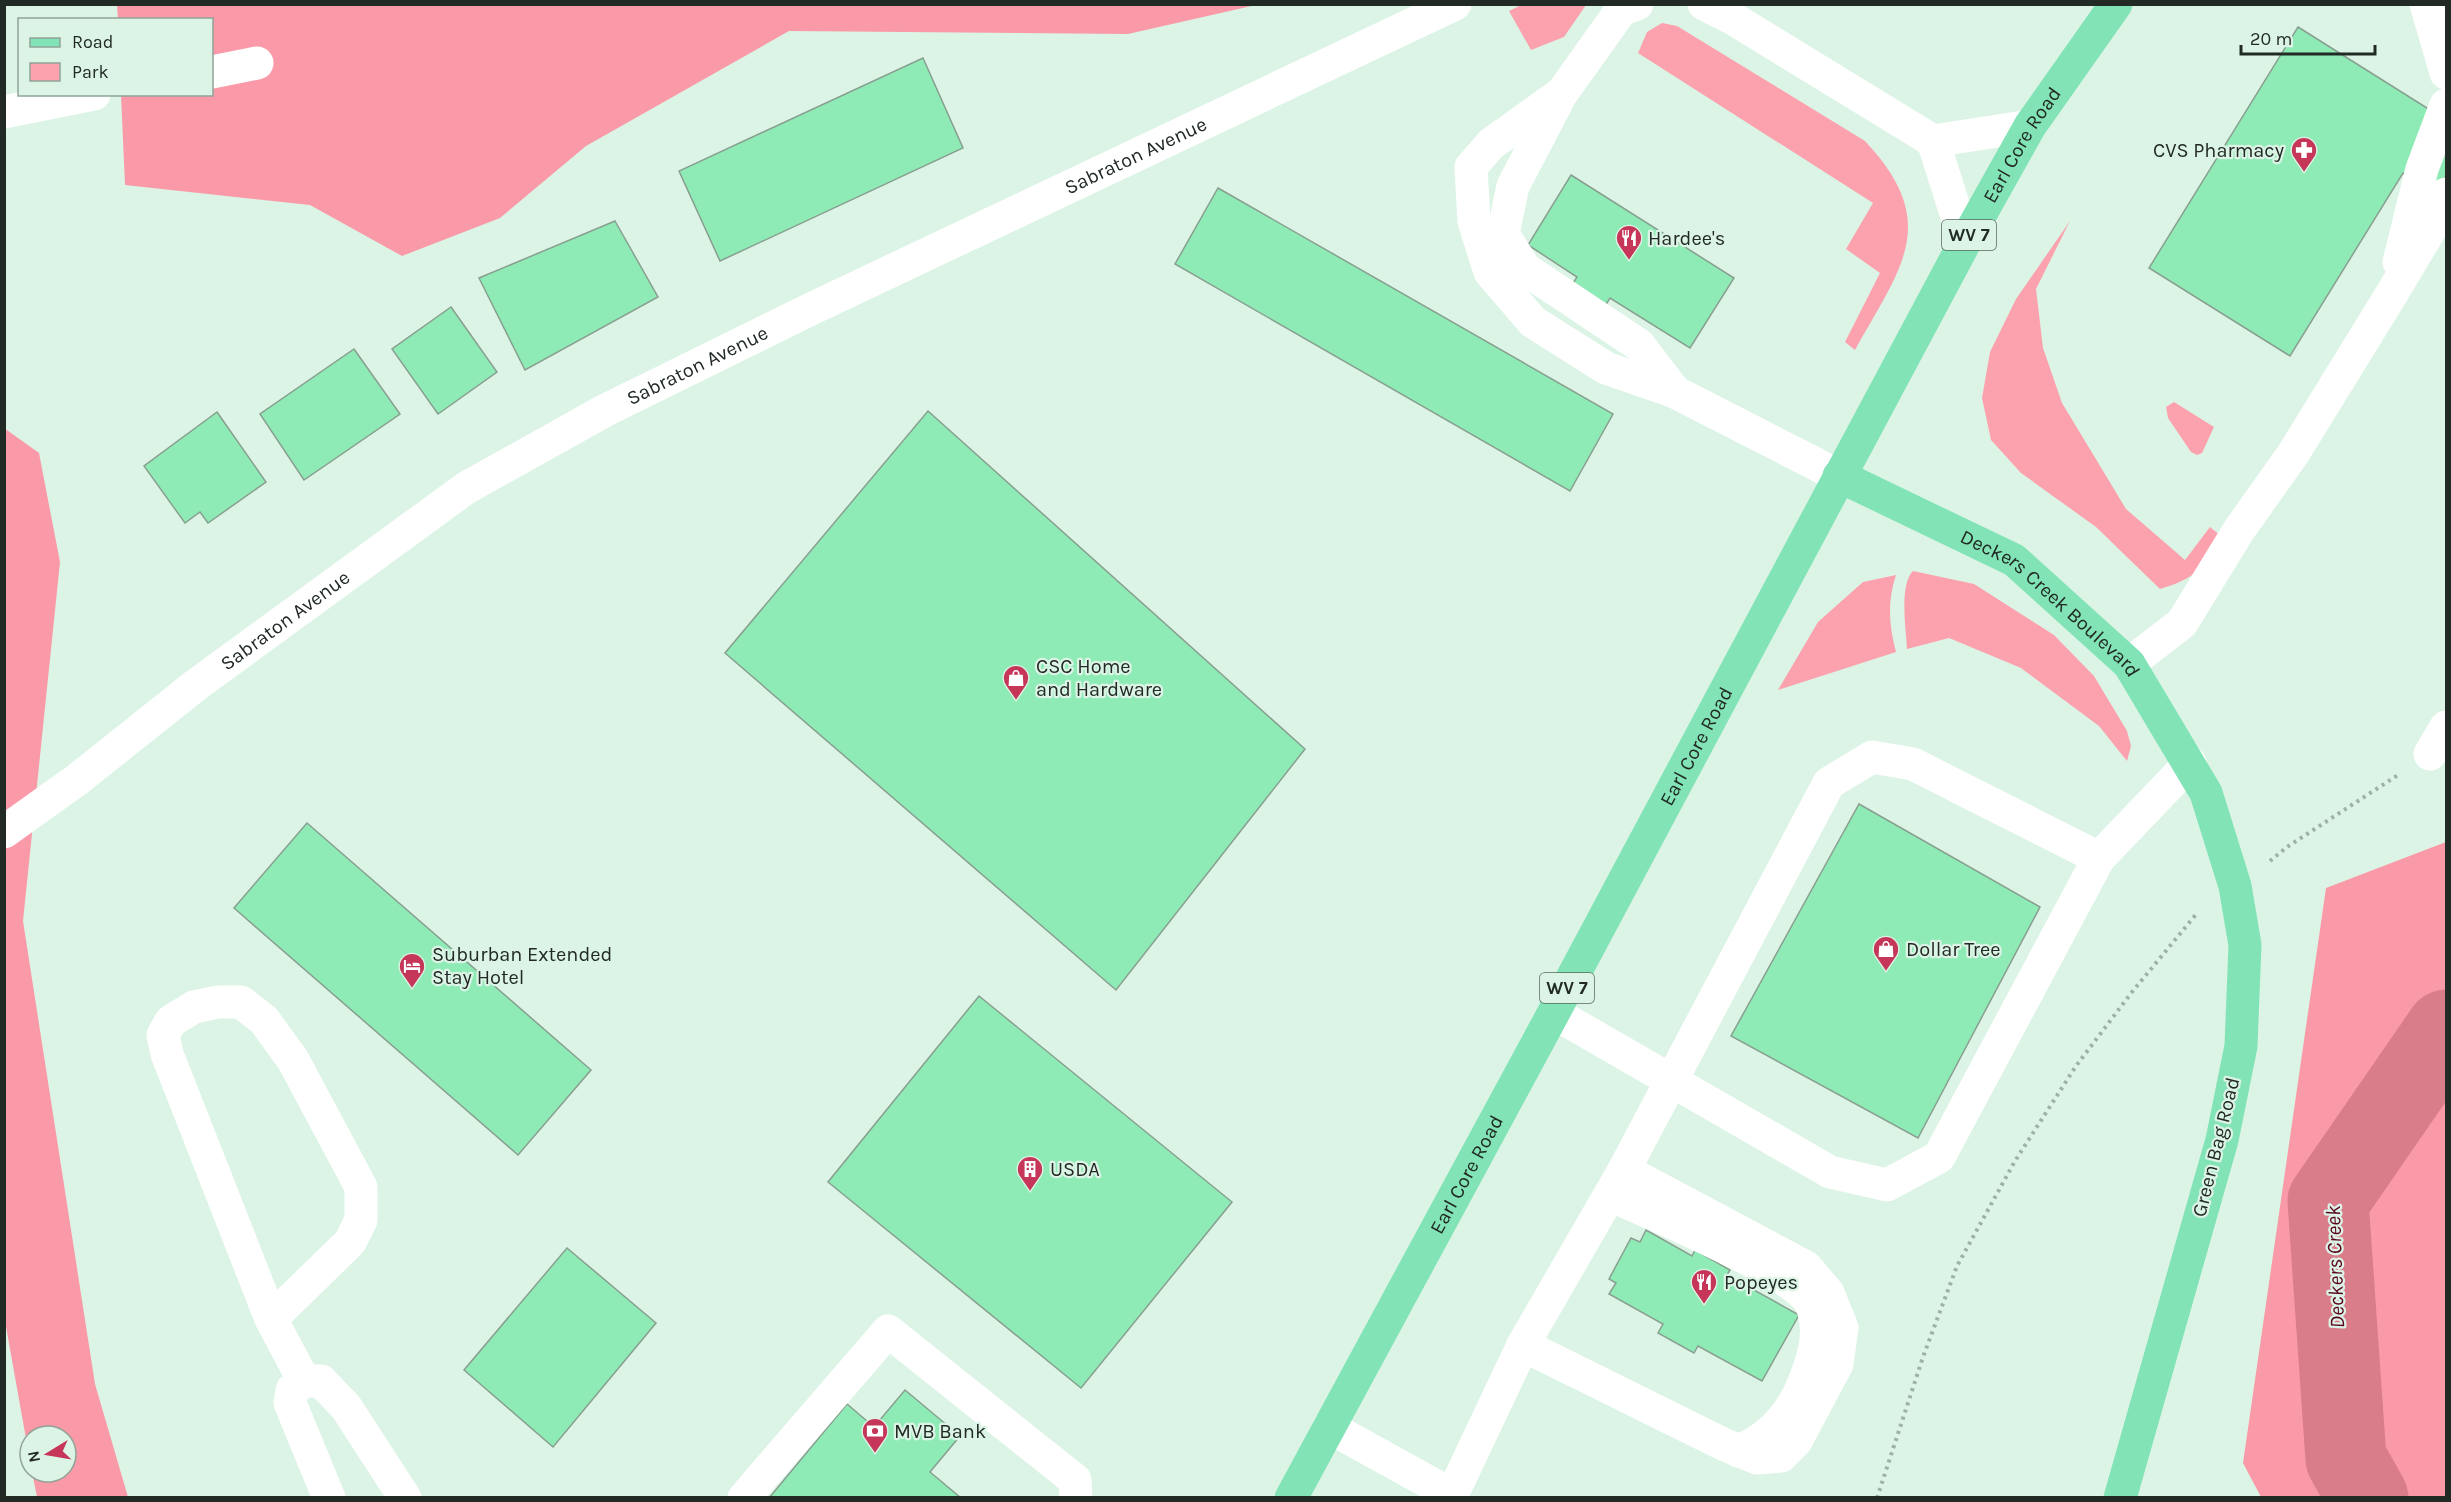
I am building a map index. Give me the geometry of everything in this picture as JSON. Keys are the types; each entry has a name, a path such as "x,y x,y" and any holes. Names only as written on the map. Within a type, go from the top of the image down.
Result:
{"main road":[{"name":"Earl Core Road","path":"1291,1497 1554,1013 1965,242 2030,126 2116,4"},
{"name":"Deckers Creek Boulevard","path":"1839,476 2014,560 2129,664 2206,793"},
{"name":"Green Bag Road","path":"2120,1497 2222,1140 2241,1046 2245,945 2235,886 2206,793"}],"street":[{"name":"Sabraton Avenue","path":"4,832 78,779 196,685 466,489 604,411 800,314 1455,4"},
{"path":"1637,4 1622,9 1562,93 1513,186 1503,234 1525,269 1639,345 1675,392"},
{"path":"2426,4 2446,73"},
{"path":"1718,11 1934,141 2030,126"},
{"path":"213,72 256,63"},
{"path":"1562,93 1491,144 1471,167 1474,221 1490,272 1533,322 1606,368 1675,392 1839,476"},
{"path":"4,112 84,96"},
{"path":"2391,295 2422,169 2446,105"},
{"path":"1934,141 1965,242"},
{"path":"2129,664 2182,623 2239,530 2293,454 2391,295 2437,218 2446,194"},
{"path":"1329,1427 1452,1495 1523,1345 1617,1183 1829,783 1872,758 1913,764 2099,858"},
{"path":"1554,1013 1830,1172 1887,1185 1940,1157 2099,858 2190,763"},
{"path":"271,1319 350,1242 361,1220 361,1187 293,1060 264,1020 241,1002 218,1002 194,1007 171,1021 163,1035 167,1054 271,1319 304,1381"},
{"path":"1523,1345 1738,1451 1757,1458 1781,1456 1796,1441 1837,1364 1842,1328 1828,1293 1806,1267 1617,1183"},
{"path":"744,1497 888,1331 1075,1480 1076,1497"},
{"path":"329,1497 290,1403 292,1390 304,1381 321,1382 346,1407 405,1497"}],"path":[{"path":"2266,865 2287,846 2438,740"},
{"path":"1877,1497 1923,1357 1957,1266 2015,1161 2076,1066 2194,915"}],"green space":[{"path":"1521,5 1586,5 1564,37 1531,50 1509,11"},
{"path":"1662,23 1677,26 1865,141 1889,170 1902,197 1908,221 1906,245 1899,269 1887,294 1855,350 1845,342 1880,273 1846,249 1873,203 1638,53 1647,32"},
{"path":"2070,221 2036,289 2043,348 2062,403 2126,509 2185,560 2210,527 2221,536 2211,556 2198,571 2182,581 2160,589 2096,527 2021,473 1991,440 1982,398 1990,352 2016,299"},
{"path":"2174,402 2214,427 2202,453 2197,455 2191,452 2168,418 2166,407"},
{"path":"1913,571 1974,584 2054,635 2094,676 2127,731 2131,746 2127,761 2099,726 2021,668 1949,638 1907,649 1905,597 1906,586"},
{"path":"1896,575 1891,595 1890,613 1896,652 1778,690 1818,622 1863,582"}],"shaded area":[{"path":"117,5 1256,5 1128,34 789,31 586,146 500,218 402,256 310,205 125,185 121,96 213,96 213,18 118,18"},
{"path":"4,428 39,453 60,562 23,921 95,1384 128,1497 37,1497 34,1484 78,1484 78,1424 23,1424 5,1321"},
{"path":"2446,842 2446,1497 2261,1497 2243,1463 2326,888"}],"building":[{"name":"CVS Pharmacy","path":"2298,27 2435,113 2419,139 2446,156 2446,176 2436,193 2403,173 2290,356 2149,268"},
{"path":"923,58 963,148 720,261 679,171"},
{"name":"Hardee's","path":"1571,175 1734,278 1690,348 1610,298 1590,330 1557,309 1577,277 1528,245"},
{"path":"1218,188 1613,414 1570,491 1175,264"},
{"path":"615,221 658,297 525,370 479,278"},
{"path":"451,307 497,372 438,414 392,349"},
{"path":"354,349 400,414 304,480 260,414"},
{"name":"CSC Home and Hardware","path":"928,411 1305,749 1116,990 725,653"},
{"path":"217,412 266,482 208,523 200,512 185,523 144,466"},
{"name":"Dollar Tree","path":"1859,804 2040,907 1918,1138 1731,1036"},
{"name":"Suburban Extended Stay Hotel","path":"307,823 591,1070 518,1155 234,908"},
{"name":"USDA","path":"979,996 1232,1202 1081,1388 828,1182"},
{"name":"Popeyes","path":"1646,1230 1692,1256 1695,1250 1730,1270 1727,1275 1799,1315 1762,1381 1698,1346 1694,1353 1658,1333 1663,1324 1609,1294 1616,1283 1609,1279 1631,1238 1640,1242"},
{"path":"567,1248 656,1323 553,1447 464,1370"},
{"name":"MVB Bank","path":"905,1390 960,1436 930,1472 961,1498 769,1498 847,1404 874,1427"}],"waterway":[{"name":"Deckers Creek","path":"2368,1498 2346,1459 2328,1201 2446,1030"}],"place":[{"name":"CVS Pharmacy","path":"2304,173"},
{"name":"Hardee's","path":"1629,261"},
{"name":"CSC Home and Hardware","path":"1016,701"},
{"name":"Dollar Tree","path":"1886,972"},
{"name":"Suburban Extended Stay Hotel","path":"412,989"},
{"name":"USDA","path":"1030,1192"},
{"name":"Popeyes","path":"1704,1305"},
{"name":"MVB Bank","path":"875,1454"}]}
